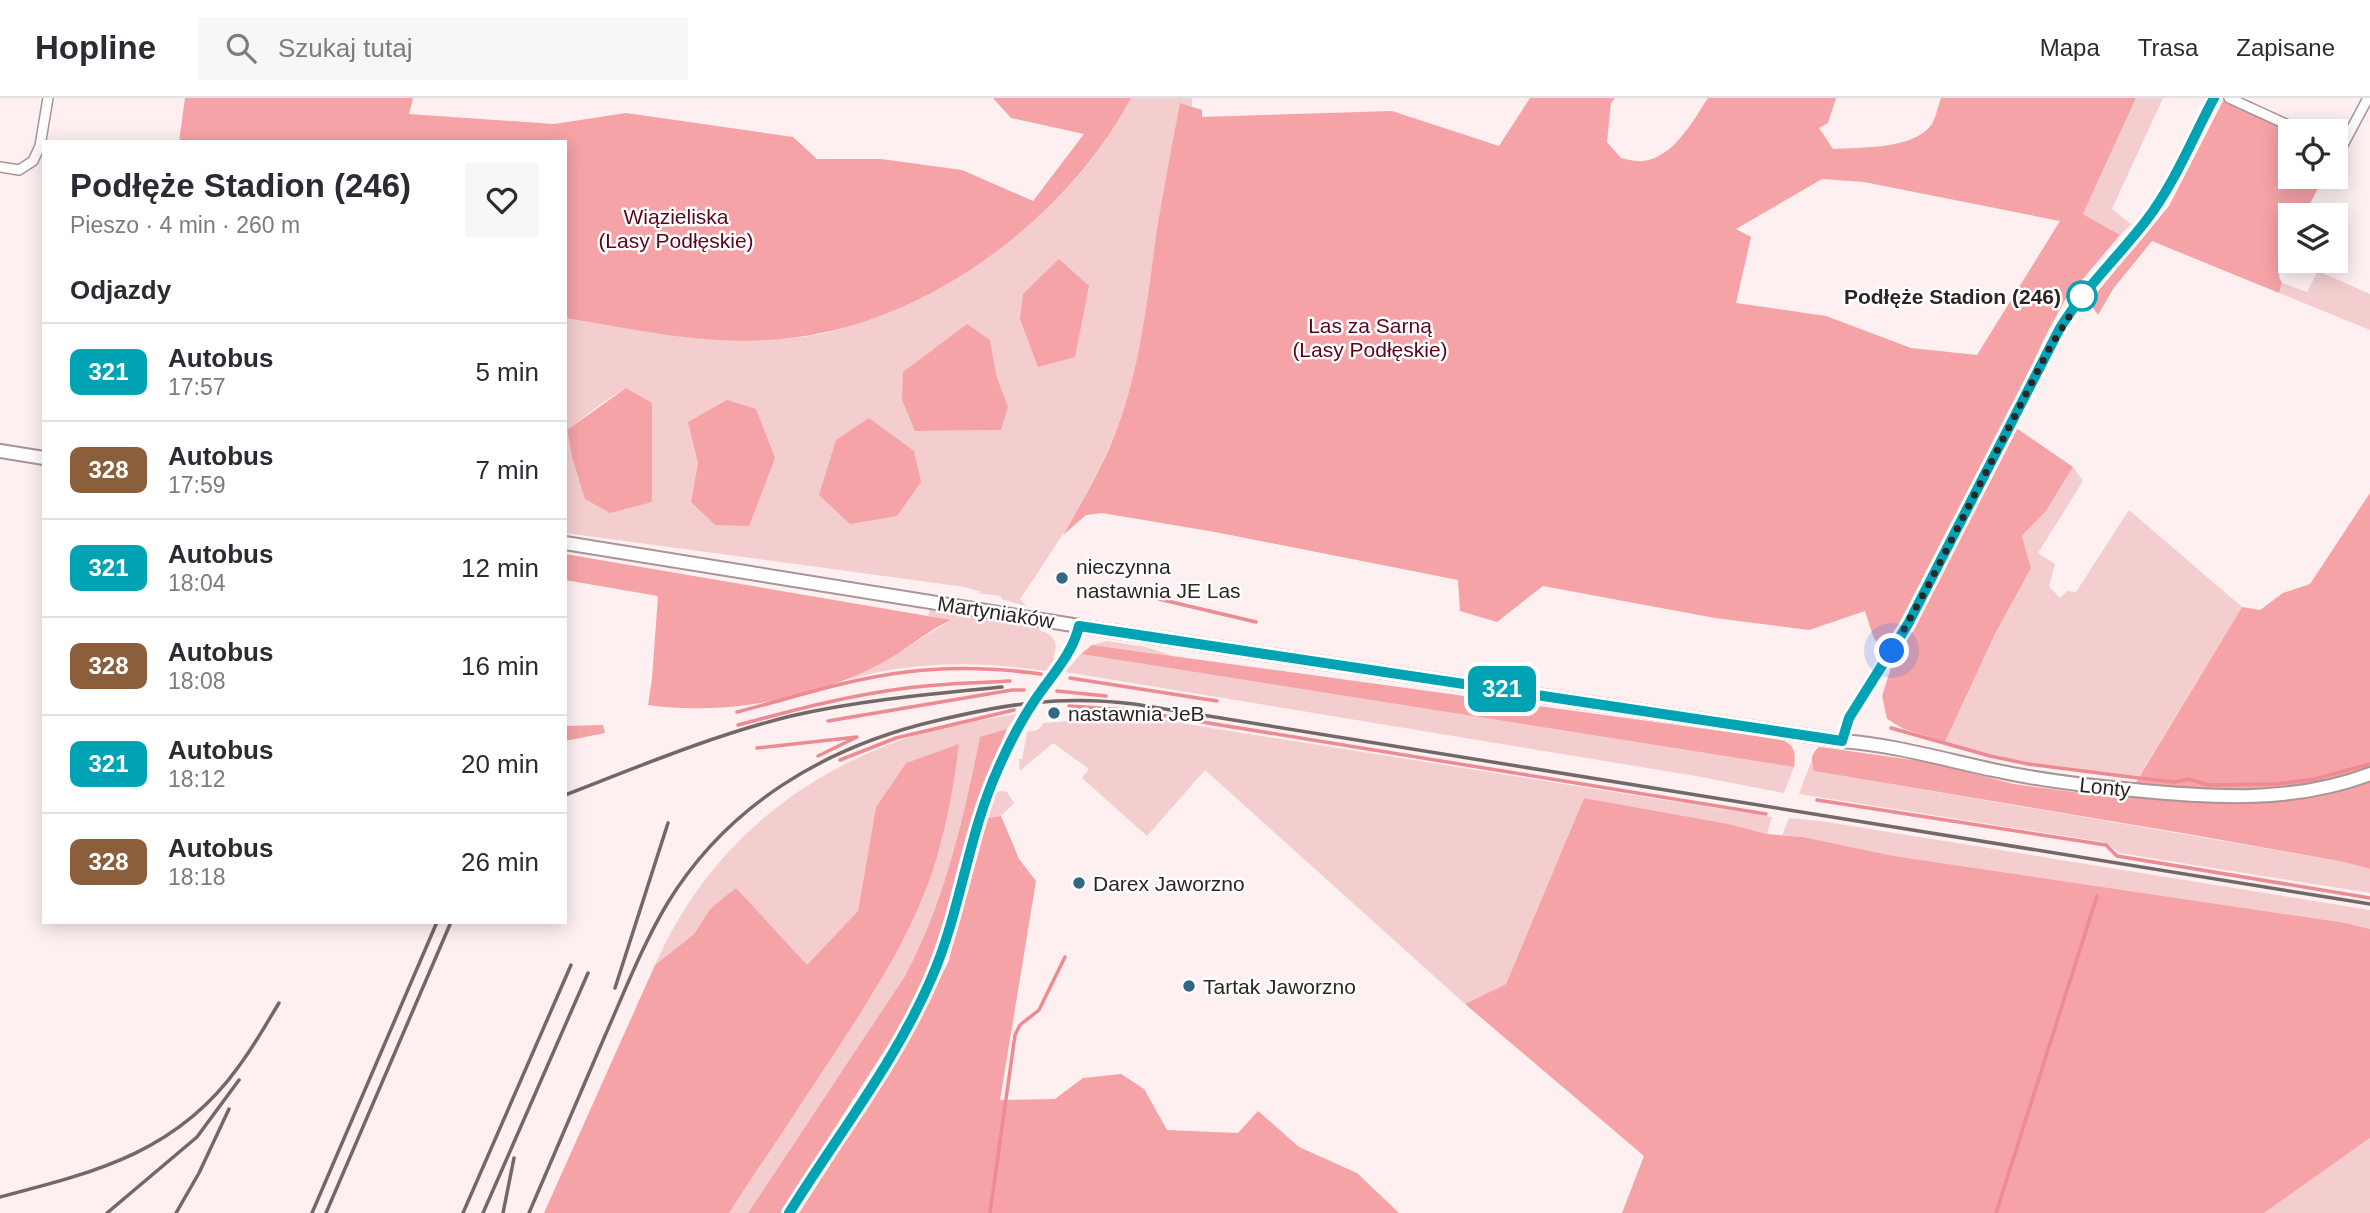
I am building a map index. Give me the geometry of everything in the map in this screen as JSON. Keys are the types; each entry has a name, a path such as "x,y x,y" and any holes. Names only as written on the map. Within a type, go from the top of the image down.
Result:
{"main road":[{"path":"0,450 42,458"},
{"name":"Martyniaków","path":"567,543 1079,626 1842,741"},
{"name":"Lonty","path":"1842,741 1898,748 2029,778 2220,798 2297,792 2370,775"}],"street":[{"path":"0,167 19,170 33,161 40,146 48,98"},
{"path":"1842,741 1849,718 1880,672 1913,614 2060,328 2084,293 2160,201 2214,98"},
{"path":"2229,98 2278,120"},
{"path":"2348,136 2368,98"},
{"path":"788,1213 916,1013 948,934 980,814 997,771 1020,724 1074,644 1079,626"}],"shaded area":[{"path":"1131,98 1192,98 1192,106 1180,104 1161,206 1142,335 1125,405 1086,495 1020,599 1026,606 1001,599 1001,596 976,593 981,592 965,587 567,533 567,430 567,318 654,333 743,340 803,337 851,326 918,298 991,255 1056,200 1084,169","holes":["990,340 997,378 1001,430 916,431","626,388 586,499 572,457 567,430","698,463 715,525 691,502"]},
{"path":"2136,98 2163,98 2112,209 2131,224 2120,235 2083,214"},
{"path":"2317,273 2323,273 2370,294 2370,330 2279,293 2282,283 2307,292"},
{"path":"2073,467 2083,481 2038,553 2055,564 2049,586 2060,598 2067,591 2076,592 2129,510 2242,607 2138,778 2017,761 1945,742 1995,634 2031,568 2022,536 2046,511"},
{"path":"930,608 1039,627 1039,630 1054,640 1055,658 1046,671 971,664 921,666 847,680 883,662 950,621 928,616"},
{"path":"1107,641 1145,647 1174,656 1092,645"},
{"path":"1081,654 1794,767 1784,793 1696,776 1065,672"},
{"path":"1069,710 1134,715 1137,711 1143,716 1205,727 1772,817 1767,834 1729,824 1584,798 1506,984 1465,1004 1205,770 1147,836 1082,778 1089,769 1053,743 1020,771 1019,759 1022,759 1027,732 1038,730 1044,723 1069,721"},
{"path":"1017,714 1007,729 980,738 967,799 942,889 905,976 748,1213 729,1213 876,989 908,930 941,843 959,745 906,763 876,807 858,911 807,966 721,901 710,909 694,934 655,965 677,922 703,882 733,847 803,788 887,745 943,727"},
{"path":"1811,762 1815,771 2344,862 2370,869 2370,893 2120,853 2104,842 1799,794"},
{"path":"996,792 1007,792 1014,803 1001,816 988,818"},
{"path":"1789,818 2370,910 2370,929 2346,923 1894,856 1782,835"},
{"path":"2370,1138 2370,1213 2264,1213"}],"green space":[{"name":"Wiązieliska (Lasy Podłęskie)","path":"185,98 413,98 409,114 554,124 626,113 793,137 817,159 881,159 962,170 1033,201 1084,134 1011,118 993,98 1131,98 1103,143 1069,186 1029,225 985,260 937,290 886,314 834,330 754,341 673,336 567,318 567,140 179,140"},
{"name":"Las za Sarną (Lasy Podłęskie)","path":"1530,98 1615,98 1611,103 1607,142 1621,158 1640,161 1654,158 1673,146 1708,98 1836,98 1828,123 1819,128 1833,149 1886,146 1913,139 1932,124 1941,98 2136,98 2083,214 2120,235 2065,300 2006,421 2073,467 2046,511 2022,536 2031,568 1995,634 1945,742 1904,729 1887,719 1882,696 1891,668 1873,636 1865,611 1809,630 1715,618 1543,586 1497,622 1460,611 1458,580 1215,532 1102,513 1086,515 1063,535 1106,455 1133,378 1180,103 1202,110 1202,117 1392,111 1499,146","holes":["1822,179 1864,182 2060,221 1977,355 1911,348 1826,316 1736,303 1751,237 1736,229"]},
{"path":"2226,99 2278,125 2278,189 2318,189 2310,203 2278,203 2278,273 2282,283 2279,293 2152,241 2113,289 2098,315 2089,302 2169,206"},
{"path":"1059,259 1089,286 1075,357 1038,367 1020,319 1023,294"},
{"path":"967,324 990,340 997,378 1008,407 1001,430 915,431 902,400 903,372"},
{"path":"626,388 652,403 652,502 610,513 585,499 567,430"},
{"path":"727,400 756,409 775,458 749,526 715,525 691,502 698,463 688,422"},
{"path":"869,418 914,451 921,482 897,516 850,524 819,495 836,440"},
{"path":"2370,493 2370,869 2188,834 1814,771 1812,758 1819,747 1927,762 2014,784 2126,799 2242,607 2260,610 2283,593 2310,584"},
{"path":"567,554 951,620 882,663 828,686 768,702 677,708 648,705 658,596 567,580"},
{"path":"1092,645 1779,739 1793,749 1794,767 1081,654"},
{"path":"603,725 605,733 567,741 567,726"},
{"path":"1007,729 985,788 940,938 907,1014 781,1213 748,1213 905,976 942,889 967,799 980,737"},
{"path":"959,744 942,839 912,922 857,1019 729,1213 544,1213 655,965 694,934 710,909 736,888 807,965 858,911 876,807 906,763"},
{"path":"1584,798 1894,856 2346,923 2370,929 2370,1138 2264,1213 1622,1213 1644,1156 1465,1004 1506,984"},
{"path":"1001,816 1019,859 1036,881 1000,1100 1055,1099 1083,1078 1121,1074 1144,1089 1167,1130 1238,1133 1258,1111 1299,1147 1357,1173 1399,1213 799,1213 895,1064 948,963 988,818"}],"waterway":[{"path":"1092,587 1112,590"},
{"path":"1125,591 1256,622"},
{"path":"737,712 842,684 906,672 974,669 1041,674"},
{"path":"1070,678 1217,701"},
{"path":"738,725 886,691 933,685 1010,681"},
{"path":"828,721 1024,690"},
{"path":"1057,691 1106,696"},
{"path":"1069,706 1129,710"},
{"path":"840,760 896,738 1014,710"},
{"path":"1147,713 1766,814"},
{"path":"1891,728 2028,764 2175,782 2188,779 2209,785 2276,784 2315,779 2370,764"},
{"path":"757,748 857,737 818,756"},
{"path":"1817,800 2106,845 2117,856 2370,898"},
{"path":"1996,1213 2097,896"},
{"path":"990,1213 1015,1035 1020,1025 1039,1010 1065,957"}],"railway":[{"path":"567,794 705,742 791,716 870,702 1002,687"},
{"path":"529,1213 649,936 691,869 719,837 749,809 818,764 894,732 986,710 1057,701 1134,704 2370,904"},
{"path":"615,988 668,823"},
{"path":"312,1213 436,924"},
{"path":"326,1213 450,924"},
{"path":"463,1213 571,965"},
{"path":"483,1213 588,973"},
{"path":"0,1197 102,1167 162,1139 215,1095 244,1058 279,1003"},
{"path":"107,1213 197,1137 239,1080"},
{"path":"176,1213 199,1173 229,1109"},
{"path":"503,1213 514,1158"}],"bus line":[{"name":"321","path":"789,1213 916,1013 948,934 986,797 1014,734 1074,644 1079,626 1842,741 1849,718 1908,624 2060,328 2084,293 2160,201 2214,98"}],"place":[{"name":"Podłęże Stadion (246)","path":"2082,296"},
{"name":"nieczynna nastawnia JE Las","path":"1062,578"},
{"name":"nastawnia JeB","path":"1054,713"},
{"name":"Darex Jaworzno","path":"1079,883"},
{"name":"Tartak Jaworzno","path":"1189,986"}],"route":[{"path":"1892,651 2060,328 2084,293 2082,296"}]}
